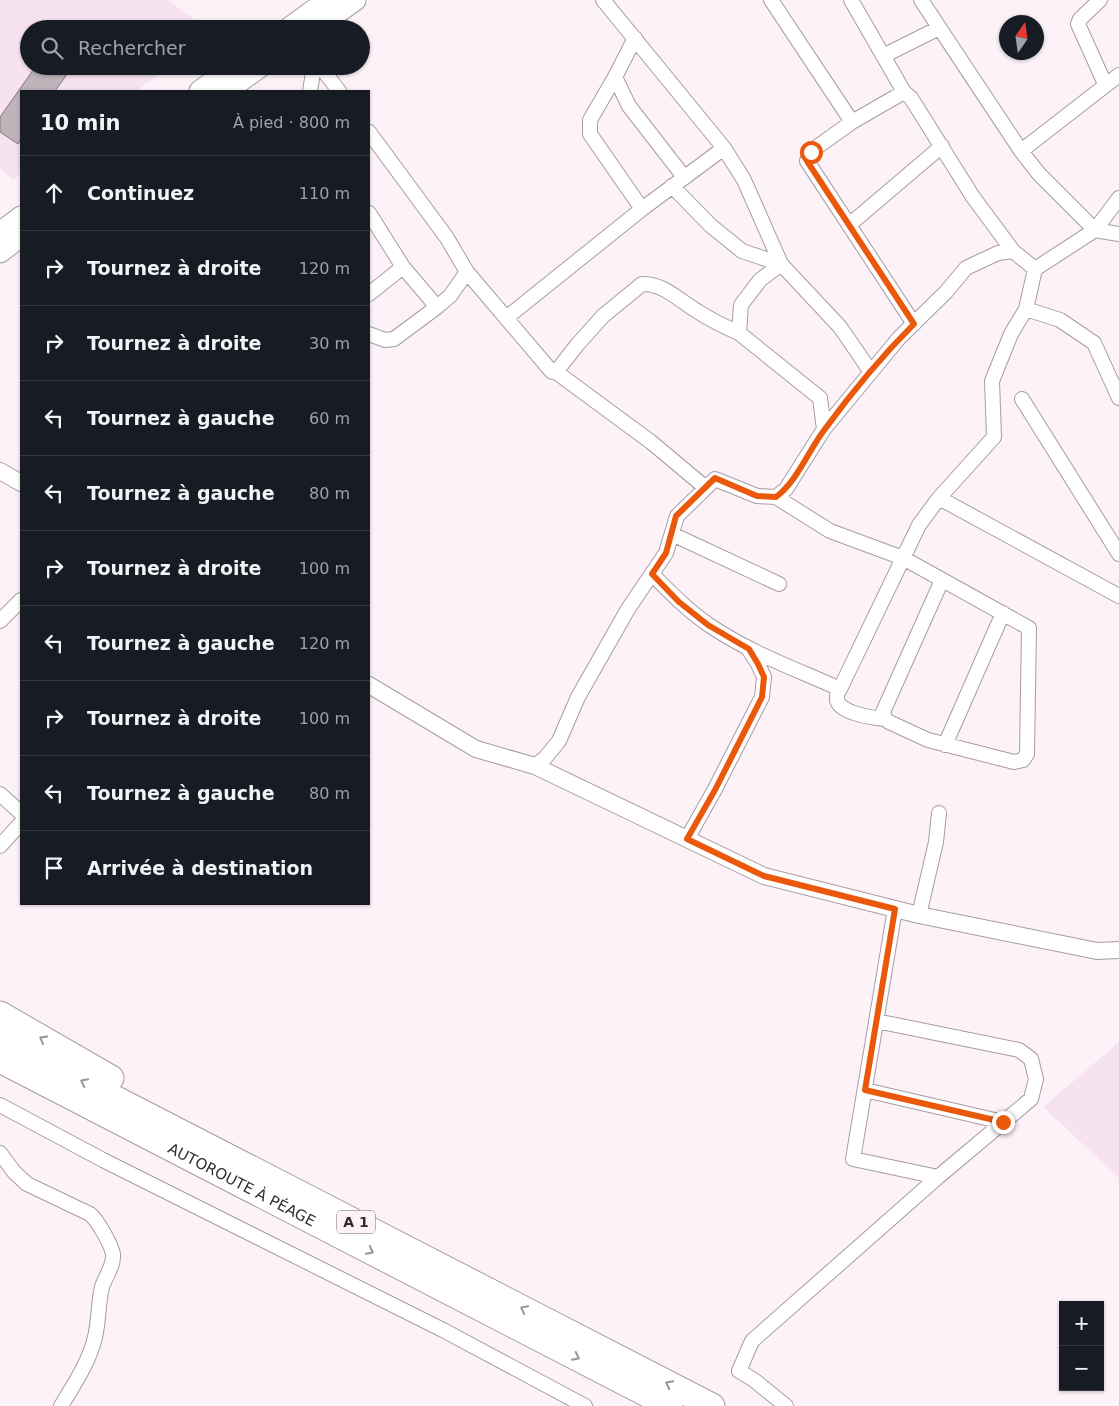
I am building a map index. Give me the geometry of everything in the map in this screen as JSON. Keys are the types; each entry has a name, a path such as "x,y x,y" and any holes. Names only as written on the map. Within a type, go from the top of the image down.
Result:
{"highway":[{"path":"0,1014 236,1150 308,1208"},
{"name":"A 1","path":"0,1039 308,1208 712,1406"},
{"name":"AUTOROUTE À PÉAGE","path":"0,1060 308,1208 670,1406"},
{"path":"0,1071 308,1208"}],"main road":[{"path":"301,20 315,10 355,0"},
{"path":"201,90 223,75"},
{"path":"227,90 248,75"},
{"path":"0,233 20,218"},
{"path":"0,252 20,237"}],"street":[{"path":"603,0 724,148 744,180 781,264 840,327 871,372"},
{"path":"771,0 852,122"},
{"path":"851,0 904,92 911,98 973,197 1013,251 1035,269"},
{"path":"921,0 1021,151 1039,174 1095,230 1119,234"},
{"path":"1100,0 1080,19 1078,24 1105,84"},
{"path":"883,56 939,28"},
{"path":"635,38 590,120 590,134 642,209"},
{"path":"310,90 313,75"},
{"path":"326,75 337,90"},
{"path":"1021,151 1119,75"},
{"path":"615,77 629,106 684,177"},
{"path":"904,92 852,122 811,152 807,161 914,324"},
{"path":"370,133 447,238 467,272 546,367 552,372 556,372 651,442 706,488"},
{"path":"849,225 942,146"},
{"path":"506,318 642,209 724,148"},
{"path":"672,186 710,225 742,251 781,264"},
{"path":"535,766 545,758 559,740 578,697 628,609 666,553 676,516 715,478 757,496 776,497 830,531 903,558 1030,628 1027,754 1023,760 1014,762 928,740 885,719 861,716 843,707 838,702 837,696 840,689 903,558 919,524 939,498 994,437 992,381 1011,334 1026,309 1035,269 1095,230 1119,198"},
{"path":"370,215 403,267 437,306"},
{"path":"776,497 786,489 824,429 899,338 946,292 966,268 998,254 1013,251"},
{"path":"739,333 741,305 760,280 781,264"},
{"path":"370,293 403,267"},
{"path":"370,334 385,340 394,339 450,296 467,272"},
{"path":"556,372 603,316 642,284 650,284 664,289 720,325 739,333 820,398 824,429"},
{"path":"1026,309 1060,320 1094,343 1119,398"},
{"path":"1022,400 1119,554"},
{"path":"0,472 20,482"},
{"path":"939,498 1119,596"},
{"path":"672,534 779,584"},
{"path":"652,574 679,602 708,625 749,649 840,689"},
{"path":"885,719 883,712 942,580"},
{"path":"0,621 20,601"},
{"path":"945,745 1003,613"},
{"path":"687,839 715,790 762,697 764,677 749,649"},
{"path":"370,686 476,749 535,766 764,876 919,915 1097,951 1119,950"},
{"path":"0,794 20,812"},
{"path":"919,915 936,842 939,813"},
{"path":"0,846 20,825"},
{"path":"895,909 853,1159 938,1177"},
{"path":"786,1406 754,1380 739,1371 752,1341 938,1177 1031,1099 1036,1079 1031,1059 1019,1050 876,1021"},
{"path":"865,1090 1003,1122"},
{"path":"0,1105 112,1164 443,1330 585,1406"},
{"path":"0,1153 14,1172 27,1184 80,1208 93,1217 107,1239 112,1253 111,1266 101,1293 98,1322 91,1351 83,1369 61,1406"}],"shaded area":[{"path":"0,0 168,0 195,20 20,20 20,75 158,75 137,90 20,90 20,175 13,180 0,169"},
{"path":"1119,1042 1119,1178 1043,1107"}],"building":[{"path":"30,75 67,75 56,90 20,90 20,141 18,144 0,132 0,117"}],"route":[{"path":"811,152 807,161 914,324 899,338 824,429 786,489 776,497 757,496 715,478 676,516 666,553 652,574 679,602 708,625 749,649 764,677 762,697 715,790 687,839 764,876 895,909 865,1090 1003,1122"}]}
